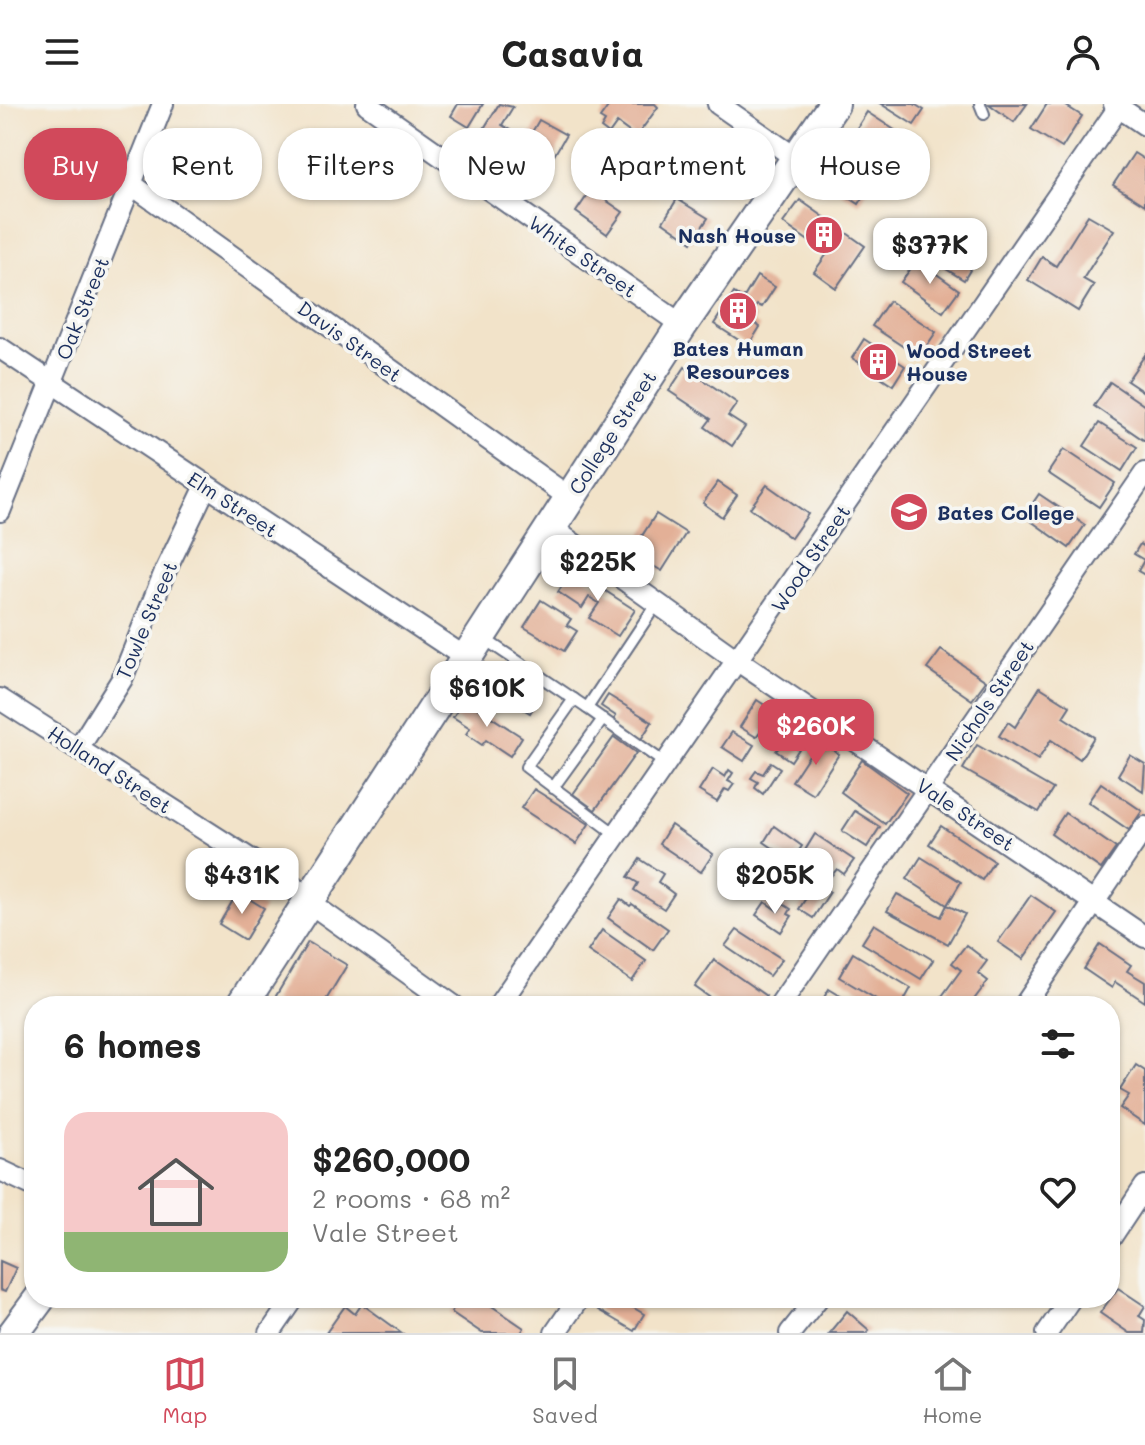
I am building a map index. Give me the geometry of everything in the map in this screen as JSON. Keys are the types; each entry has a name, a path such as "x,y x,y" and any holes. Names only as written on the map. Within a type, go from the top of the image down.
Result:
{"main road":[{"name":"College Street","path":"818,128 834,104"},
{"name":"College Street","path":"248,996 682,325 791,168"},
{"path":"14,1333 33,1308"}],"street":[{"name":"Oak Street","path":"0,511 163,104"},
{"name":"White Street","path":"367,104 682,325"},
{"path":"718,104 791,155"},
{"path":"1116,106 1145,125"},
{"name":"Wood Street","path":"505,996 738,661 1116,106"},
{"name":"Davis Street","path":"131,184 570,498"},
{"name":"Elm Street","path":"0,348 206,486 474,648"},
{"name":"Nichols Street","path":"786,996 1145,473"},
{"name":"Towle Street","path":"78,749 122,679 164,574 206,486"},
{"name":"Vale Street","path":"550,527 738,661 1145,937"},
{"name":"Holland Street","path":"0,699 300,891 310,903 440,996"},
{"path":"1031,996 1145,827"},
{"path":"0,1170 24,1181"},
{"path":"1120,1224 1145,1186"},
{"path":"270,1333 287,1308"},
{"path":"566,1329 575,1308"},
{"path":"790,1333 810,1308"},
{"path":"1047,1333 1064,1308"}],"lane":[{"path":"587,708 657,603"},
{"path":"474,648 574,699 666,764"},
{"path":"574,699 526,767 617,835"},
{"path":"553,788 603,719"}],"building":[{"path":"458,104 483,104 469,127 451,116"},
{"path":"499,104 513,107 502,125 507,128 484,128"},
{"path":"610,104 655,104 658,107 643,128 624,128 617,123 613,128 601,128 605,121 600,118"},
{"path":"881,104 914,104 924,110 914,125"},
{"path":"989,104 1027,104 1014,122"},
{"path":"1047,104 1063,104 1082,116 1062,148 1031,129"},
{"path":"867,112 892,128 857,128"},
{"path":"539,120 553,128 534,128"},
{"path":"555,129 566,135 555,154"},
{"path":"1134,153 1145,160 1145,205 1113,185"},
{"path":"584,200 606,200 623,212 607,234 576,212"},
{"path":"676,200 708,218 692,242 663,222"},
{"name":"Nash House","path":"800,200 865,246 836,288 814,272 827,254 783,223"},
{"path":"1088,215 1114,230 1083,279 1094,285 1078,311 1028,280 1042,257 1056,266"},
{"path":"954,239 979,255 964,280 938,264"},
{"path":"917,260 959,290 943,312 901,282"},
{"name":"Bates Human Resources","path":"757,276 775,287 762,307 757,305 751,315 756,318 753,322 760,327 748,346 714,324 734,293 743,299"},
{"path":"889,301 936,332 919,357 872,326"},
{"name":"Wood Street House","path":"864,339 905,366 893,385 852,358"},
{"path":"1145,355 1145,393 1127,381"},
{"path":"685,367 737,403 728,416 745,427 732,446 705,427 711,419 669,391"},
{"path":"1110,382 1145,406 1145,441 1094,406"},
{"path":"1099,423 1137,447 1122,471 1084,446"},
{"path":"1064,449 1115,483 1099,507 1048,473"},
{"path":"718,482 737,495 722,517 703,503"},
{"path":"767,485 808,514 791,538 750,508"},
{"path":"1039,494 1085,525 1069,548 1024,516"},
{"path":"656,514 686,533 662,571 631,553"},
{"path":"1140,544 1145,547 1145,575 1138,571 1144,560 1134,554"},
{"path":"573,570 635,610 618,636 589,618 599,603 589,597 582,608 558,592"},
{"path":"541,600 571,619 567,625 577,631 564,651 524,627"},
{"path":"941,650 986,681 972,700 927,669"},
{"path":"494,668 508,676 512,670 530,681 525,687 540,697 530,713 484,684"},
{"path":"1040,687 1070,706 1063,717 1094,737 1080,759 1051,740 1038,760 999,736 1008,722 1015,727"},
{"path":"608,695 652,722 640,741 612,723 616,716 601,706"},
{"path":"465,700 522,737 510,756 486,740 482,745 466,734 470,728 453,717"},
{"path":"757,700 774,711 769,719 791,734 795,727 808,735 791,761 776,751 782,743 761,730 756,737 740,727"},
{"path":"732,732 754,745 744,761 722,747"},
{"path":"614,737 636,753 595,810 573,794"},
{"path":"819,740 839,754 813,794 792,781"},
{"path":"977,745 1053,789 1039,812 963,769"},
{"path":"1130,755 1145,764 1143,791 1118,775"},
{"path":"862,760 907,793 885,824 841,792"},
{"path":"771,762 780,768 763,794 755,788 758,782 751,778 756,771 763,774"},
{"path":"713,769 725,777 729,770 733,773 728,781 734,784 729,791 725,789 717,802 699,791"},
{"path":"1101,783 1142,811 1129,830 1088,802"},
{"path":"534,789 589,824 576,844 521,808"},
{"path":"855,811 880,827 867,847 842,831"},
{"path":"1065,813 1116,848 1101,869 1051,834"},
{"path":"671,825 713,854 701,872 659,844"},
{"path":"774,826 802,846 792,861 764,842"},
{"path":"941,826 994,861 982,880 929,844"},
{"path":"815,834 854,860 844,874 837,869 831,876 806,859 809,855 804,852"},
{"path":"921,857 961,882 947,905 907,879"},
{"path":"640,859 663,874 658,882 674,894 664,909 634,890 638,883 628,877"},
{"path":"797,879 814,890 818,884 830,892 813,918 799,909 806,898 791,889"},
{"path":"238,892 264,908 245,940 219,924"},
{"path":"897,894 941,917 947,905 965,914 948,944 887,911"},
{"path":"1031,895 1056,912 1023,959 998,942"},
{"path":"621,899 668,929 653,950 608,918"},
{"path":"765,902 778,911 783,904 791,909 788,914 792,916 781,932 756,915"},
{"path":"874,924 933,960 921,979 862,943"},
{"path":"602,930 646,961 632,981 588,951"},
{"path":"737,930 782,959 769,976 725,946"},
{"path":"308,942 347,965 328,996 276,996"},
{"path":"1100,944 1131,965 1127,971 1145,982 1145,1002 1115,982 1112,988 1084,969"},
{"path":"966,945 987,961 978,973 988,981 977,996 942,996 961,970 952,963"},
{"path":"853,953 911,988 907,996 871,996 839,977"},
{"path":"714,960 766,996 708,996 695,987"},
{"path":"829,989 841,996 825,996"},
{"path":"1136,1065 1145,1071 1145,1125 1120,1108 1129,1095 1120,1090"},
{"path":"0,1261 16,1268 5,1292 0,1290"},
{"path":"1120,1289 1145,1306 1139,1316 1145,1320 1144,1333 1129,1333 1100,1313 1104,1308 1120,1308"},
{"path":"344,1308 355,1314 359,1308 368,1308 402,1333 326,1333"},
{"path":"454,1308 495,1308 524,1328 521,1333 482,1333 451,1312"},
{"path":"634,1308 644,1314 634,1331 598,1310"},
{"path":"847,1311 869,1330 866,1333 829,1333"}],"place":[{"name":"Nash House","path":"824,235"},
{"name":"Bates Human Resources","path":"738,311"},
{"name":"Wood Street House","path":"878,362"},
{"name":"Bates College","path":"909,512"}]}
